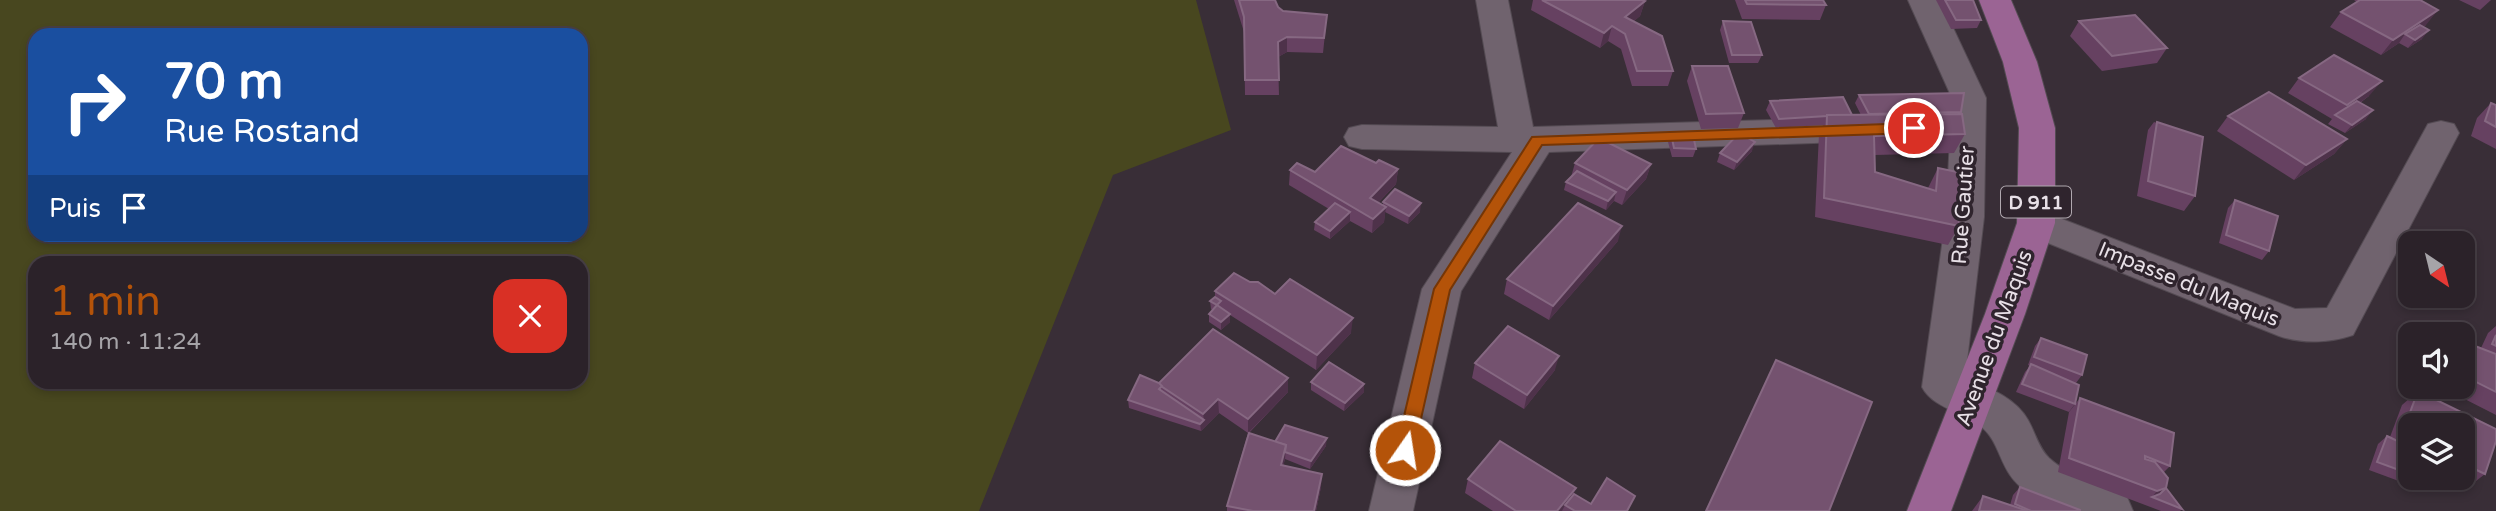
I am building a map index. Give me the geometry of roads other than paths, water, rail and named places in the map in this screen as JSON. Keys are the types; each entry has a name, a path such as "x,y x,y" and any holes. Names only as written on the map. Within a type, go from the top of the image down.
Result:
{"main road":[{"name":"Avenue du Maquis","path":"1929,511 2036,223 2037,128 2020,62 1995,0"}],"street":[{"path":"1395,509 1442,289 1528,140 1492,0"},
{"name":"Rue Gautier","path":"1924,0 1969,98 1954,126 1965,217 1943,387 1972,399"},
{"path":"1362,137 1528,140 1899,128"},
{"name":"Impasse du Maquis","path":"2036,223 2293,325 2339,324 2441,133"},
{"path":"1972,399 2008,426 2027,465 2053,485 2111,511"}]}
